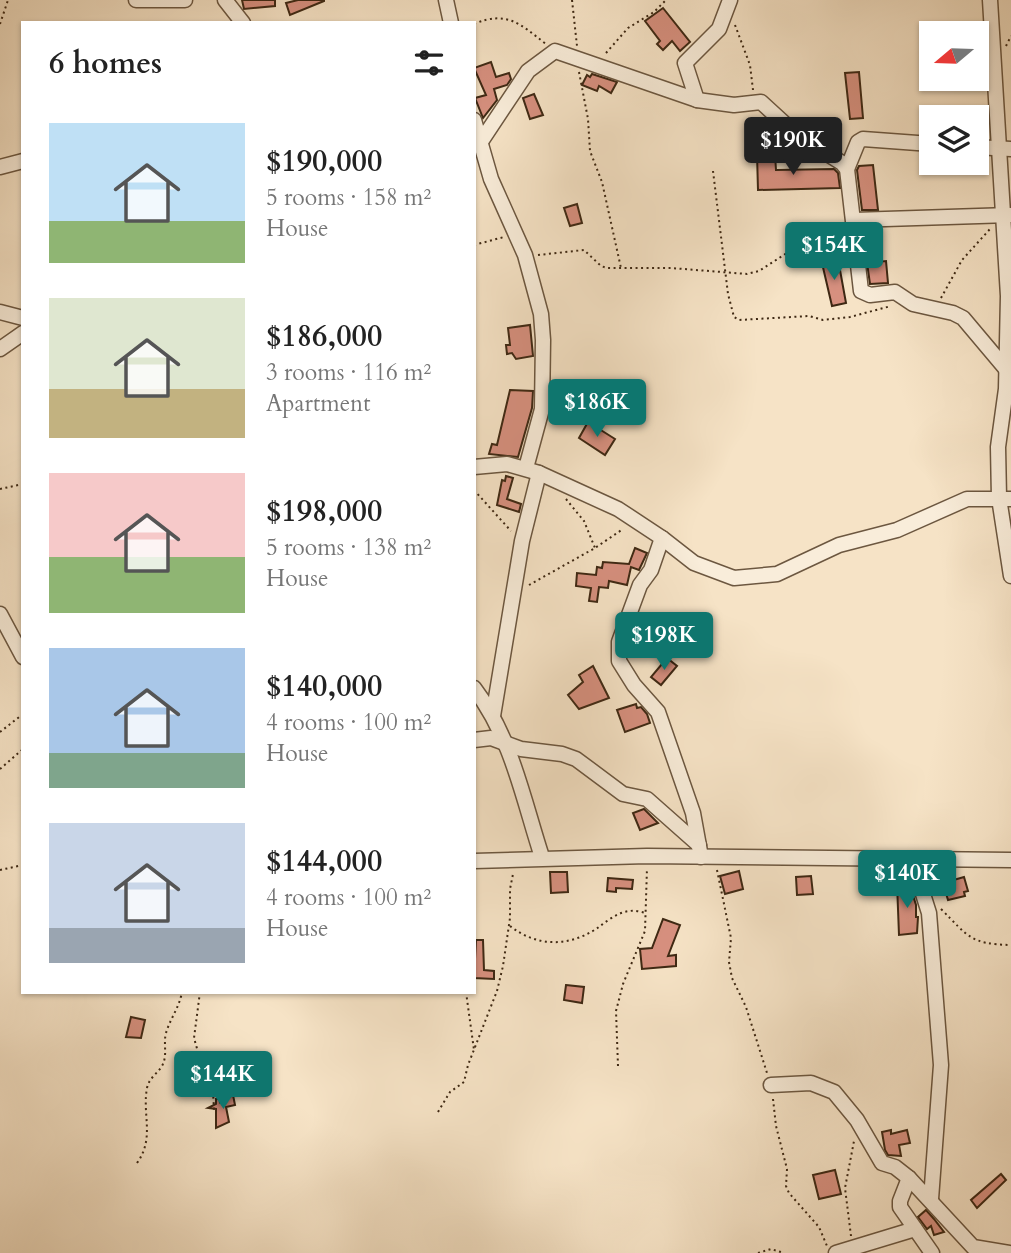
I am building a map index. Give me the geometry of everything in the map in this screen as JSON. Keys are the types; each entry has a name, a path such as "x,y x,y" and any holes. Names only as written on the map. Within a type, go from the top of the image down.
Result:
{"street":[{"path":"136,0 185,0"},
{"path":"225,0 241,21"},
{"path":"446,0 451,21"},
{"path":"990,0 1005,149 1008,218 1009,373 998,447 1011,576"},
{"path":"698,100 685,63 719,29 728,6"},
{"path":"480,143 528,71 555,51 698,100 734,105 756,101 769,107 797,135 842,163 847,169"},
{"path":"476,128 491,179 526,255 541,314 544,387 493,716"},
{"path":"919,143 863,139 858,142 847,169 861,291 870,295 898,293 913,304 963,318 1009,373"},
{"path":"0,167 21,162"},
{"path":"854,220 1008,218"},
{"path":"0,312 21,317"},
{"path":"0,349 21,334"},
{"path":"476,467 507,464 533,470 618,509 694,563 722,576 734,578 776,574 848,542 897,530 967,499 1005,498"},
{"path":"662,538 650,570 640,585 619,642 619,661 634,685 658,712 705,853"},
{"path":"0,614 21,653"},
{"path":"476,691 507,744 538,858"},
{"path":"476,740 491,738 576,759 623,794 647,799 705,853"},
{"path":"476,861 705,853 1011,860"},
{"path":"912,859 929,913 941,1065 932,1199"},
{"path":"771,1085 801,1082 822,1086 834,1092 857,1120 883,1163 895,1167 932,1199 973,1247 1009,1253"},
{"path":"909,1178 899,1203 932,1253"},
{"path":"836,1253 915,1228"}],"path":[{"path":"0,24 8,0"},
{"path":"572,0 590,151 602,182 621,269"},
{"path":"596,65 628,28 654,12 666,0"},
{"path":"728,6 750,65 756,101"},
{"path":"476,22 492,16 507,18 555,51"},
{"path":"713,172 734,317 739,320 809,316 823,320 913,304"},
{"path":"937,309 962,260 1008,218"},
{"path":"526,255 584,250 601,266 621,269 671,268 747,274 759,271 790,251 805,237 854,220"},
{"path":"476,244 515,233"},
{"path":"0,489 21,484"},
{"path":"476,492 499,520 522,541"},
{"path":"564,496 584,521 595,548"},
{"path":"512,594 595,548 634,520"},
{"path":"0,732 21,716"},
{"path":"0,769 21,752"},
{"path":"705,853 731,938 729,962 732,978 746,1007 771,1085 776,1126 787,1170 786,1186 794,1202 819,1227 830,1253"},
{"path":"618,1066 616,1012 623,984 645,931 647,856"},
{"path":"438,1112 450,1092 464,1082 497,991 509,926 511,876 517,868 538,858"},
{"path":"0,870 21,865"},
{"path":"939,906 972,940 984,944 1011,945"},
{"path":"509,926 532,940 564,943 593,931 616,916 630,911 646,913"},
{"path":"137,1163 145,1149 148,1084 163,1063 166,1033 175,1017 181,994"},
{"path":"200,994 194,1038 198,1052 212,1072 214,1110"},
{"path":"466,994 474,1050"},
{"path":"853,1247 845,1188 857,1120"},
{"path":"758,1253 771,1248 784,1253"}],"building":[{"path":"242,0 275,0 275,6 244,9"},
{"path":"298,0 324,1 290,15 286,3"},
{"path":"663,8 690,42 680,51 672,41 663,50 657,44 660,41 645,21"},
{"path":"491,62 496,77 509,73 511,79 507,85 494,89 497,100 483,118 476,98 486,95 476,67"},
{"path":"859,72 863,118 850,119 845,73"},
{"path":"592,74 617,82 611,93 599,86 597,91 582,85 587,75 590,77"},
{"path":"534,94 543,115 530,119 523,98"},
{"path":"757,154 775,154 776,170 834,169 838,173 840,188 758,190"},
{"path":"873,165 878,210 862,210 857,170 859,166"},
{"path":"577,204 582,223 570,226 564,208"},
{"path":"838,259 846,303 832,306 822,263"},
{"path":"886,261 888,283 870,284 867,263"},
{"path":"530,325 533,356 516,359 512,353 507,354 506,345 510,345 508,328"},
{"path":"510,390 533,391 532,408 518,457 489,454 492,444 497,445"},
{"path":"588,422 615,439 605,455 579,438"},
{"path":"506,476 513,478 507,499 521,504 519,512 497,505 502,480 505,481"},
{"path":"635,548 647,553 639,570 631,567 627,585 609,581 608,588 599,587 597,602 589,601 591,588 576,586 577,573 596,575 597,567 602,568 603,562 629,564"},
{"path":"667,658 677,666 661,685 651,677"},
{"path":"593,666 609,698 579,709 568,695 583,682 579,675"},
{"path":"636,704 637,708 641,707 647,714 650,723 625,732 617,710"},
{"path":"644,809 658,823 640,830 633,813"},
{"path":"739,871 743,889 725,894 720,876"},
{"path":"550,872 567,872 568,892 551,893"},
{"path":"811,876 813,894 797,895 796,877"},
{"path":"964,877 968,891 964,892 965,896 948,900 943,883"},
{"path":"608,878 633,880 632,889 616,888 616,892 607,891"},
{"path":"897,883 909,883 918,917 917,933 899,935"},
{"path":"663,919 680,925 668,956 676,955 676,966 642,969 640,949 652,948"},
{"path":"476,940 483,940 484,970 494,971 494,979 476,978"},
{"path":"566,985 584,987 582,1003 564,1000"},
{"path":"131,1017 145,1020 141,1038 126,1037"},
{"path":"233,1095 235,1105 226,1107 229,1122 216,1128 216,1109 208,1108 216,1104 216,1099 220,1099 220,1102"},
{"path":"891,1130 891,1134 907,1130 910,1143 899,1145 901,1156 888,1155 885,1150 882,1132"},
{"path":"835,1170 841,1194 819,1199 813,1175"},
{"path":"1001,1174 1006,1180 977,1208 971,1200"},
{"path":"926,1210 944,1232 934,1235 931,1226 927,1229 918,1217"}]}
